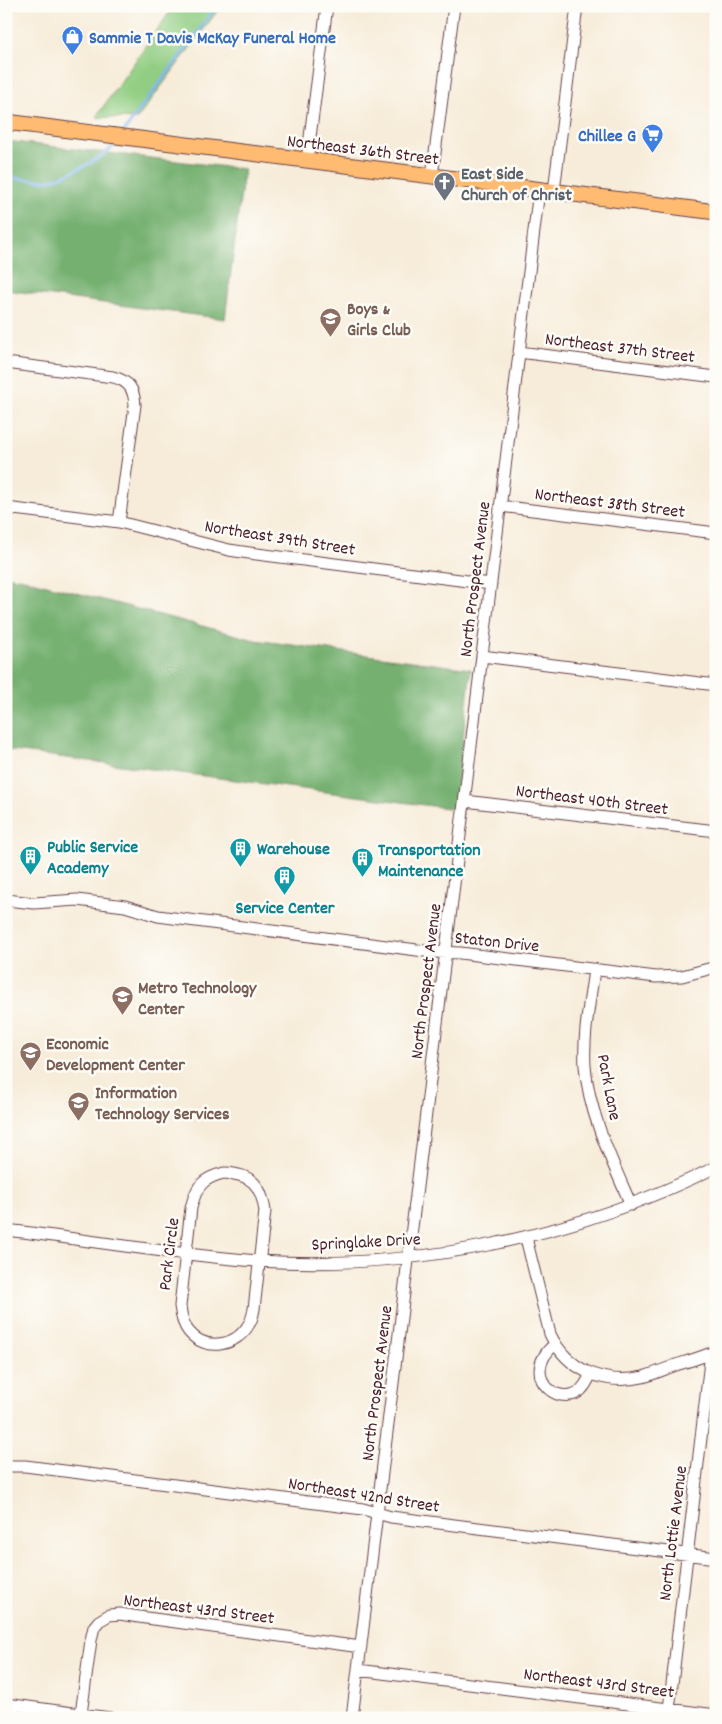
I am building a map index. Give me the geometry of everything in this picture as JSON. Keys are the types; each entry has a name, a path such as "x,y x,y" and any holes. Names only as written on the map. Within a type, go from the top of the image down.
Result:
{"main road":[{"name":"Northeast 36th Street","path":"6,122 716,212"}],"street":[{"path":"307,160 326,6"},
{"path":"432,176 454,6"},
{"name":"North Prospect Avenue","path":"352,1718 519,352 578,6"},
{"name":"Northeast 37th Street","path":"519,352 716,377"},
{"path":"6,363 113,377 122,379 130,385 133,390 134,405 120,522"},
{"name":"Northeast 38th Street","path":"500,506 716,533"},
{"name":"Northeast 39th Street","path":"6,508 120,522 249,553 491,584"},
{"path":"482,656 716,685"},
{"name":"Northeast 40th Street","path":"465,801 716,831"},
{"name":"Staton Drive","path":"6,900 34,903 77,900 125,906 158,916 594,970 669,977 682,976 716,967"},
{"name":"Park Lane","path":"594,970 586,1033 585,1066 598,1124 631,1205"},
{"name":"Springlake Drive","path":"6,1230 186,1254 260,1261 325,1262 409,1257 462,1250 526,1238 631,1205 676,1187 716,1167"},
{"name":"Park Circle","path":"237,1173 248,1177 263,1196 265,1210 260,1261 254,1309 250,1323 241,1336 228,1343 214,1345 200,1341 189,1332 182,1321 180,1306 191,1208 194,1194 201,1184 211,1176 237,1173"},
{"path":"526,1238 548,1327 555,1344 567,1358 590,1375 622,1380 643,1377 714,1352"},
{"path":"555,1344 548,1350 540,1367 543,1384 550,1391 572,1395 586,1386 590,1375"},
{"name":"North Lottie Avenue","path":"668,1713 714,1352"},
{"name":"Northeast 42nd Street","path":"6,1466 26,1466 305,1502 363,1510 391,1517 716,1558"},
{"name":"Northeast 43rd Street","path":"81,1714 94,1627 99,1621 109,1615 139,1616 361,1646"},
{"name":"Northeast 43rd Street","path":"358,1670 668,1713 716,1715"},
{"path":"6,1704 66,1715 81,1714 110,1718"}],"green space":[{"path":"174,6 221,6 137,119 96,117"},
{"path":"6,141 244,169 225,319 6,290"},
{"path":"6,576 24,579 255,640 471,669 455,809 6,750"}],"waterway":[{"path":"123,133 216,6"},
{"path":"6,177 39,181 57,178 95,160 117,142"}],"place":[{"name":"Sammie T Davis McKay Funeral Home","path":"73,56"},
{"name":"Chillee G","path":"652,154"},
{"name":"East Side Church of Christ","path":"445,202"},
{"name":"Boys & Girls Club","path":"331,337"},
{"name":"Warehouse","path":"241,867"},
{"name":"Public Service Academy","path":"31,875"},
{"name":"Transportation Maintenance","path":"362,878"},
{"name":"Service Center","path":"285,896"},
{"name":"Metro Technology Center","path":"122,1016"},
{"name":"Economic Development Center","path":"30,1072"},
{"name":"Information Technology Services","path":"79,1121"}]}
